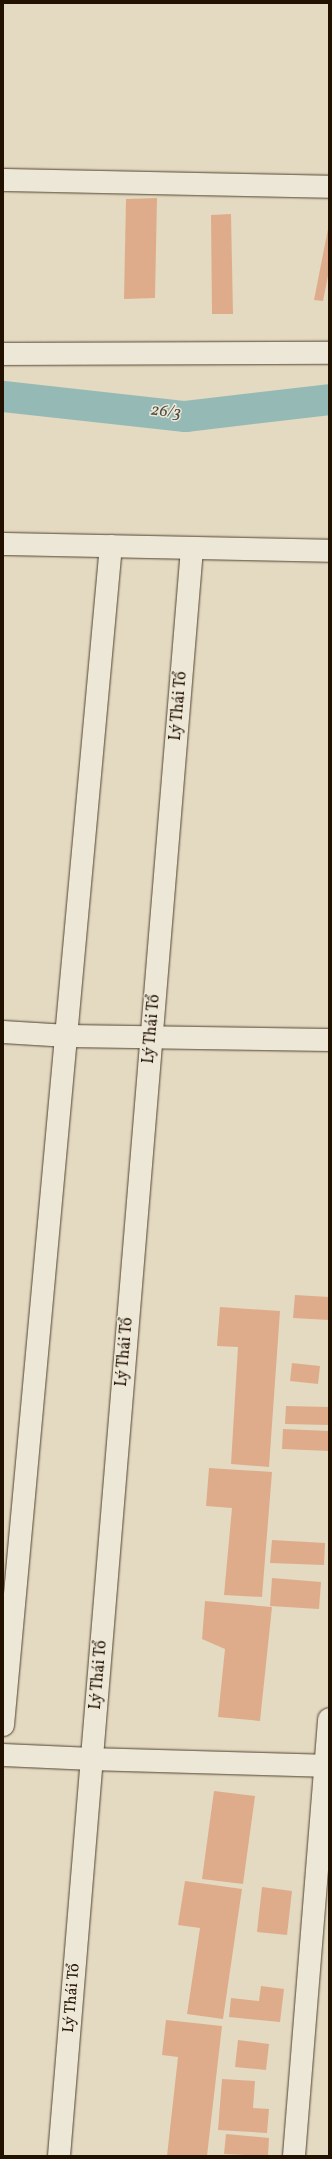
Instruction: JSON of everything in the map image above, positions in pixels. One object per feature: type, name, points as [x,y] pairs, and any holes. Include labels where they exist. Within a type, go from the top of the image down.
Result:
[{"type":"street","points":[[3,180],[329,187]]},
{"type":"street","points":[[3,354],[329,353]]},
{"type":"street","points":[[3,544],[329,551]]},
{"type":"street","points":[[3,1725],[68,1036],[110,546]]},
{"type":"street","name":"Lý Thái Tổ","points":[[59,2156],[192,548]]},
{"type":"street","points":[[3,1032],[68,1036],[152,1036],[329,1040]]},
{"type":"street","points":[[294,2156],[328,1766],[329,1719]]},
{"type":"street","points":[[3,1755],[328,1766]]},
{"type":"building","points":[[157,198],[155,298],[124,299],[126,199]]},
{"type":"building","points":[[231,214],[233,314],[212,314],[211,215]]},
{"type":"building","points":[[329,224],[329,271],[323,301],[314,300]]},
{"type":"building","points":[[295,1295],[329,1297],[329,1320],[293,1318]]},
{"type":"building","points":[[220,1307],[280,1311],[269,1467],[231,1464],[238,1347],[217,1346]]},
{"type":"building","points":[[292,1363],[320,1366],[318,1384],[290,1381]]},
{"type":"building","points":[[286,1406],[329,1407],[329,1425],[285,1424]]},
{"type":"building","points":[[283,1429],[329,1431],[329,1451],[282,1449]]},
{"type":"building","points":[[209,1468],[272,1472],[262,1597],[224,1595],[232,1508],[206,1506]]},
{"type":"building","points":[[272,1540],[325,1543],[324,1565],[270,1563]]},
{"type":"building","points":[[272,1578],[321,1582],[319,1609],[270,1606]]},
{"type":"building","points":[[205,1601],[272,1607],[260,1721],[218,1717],[225,1649],[202,1639]]},
{"type":"building","points":[[214,1791],[255,1796],[243,1884],[202,1879]]},
{"type":"building","points":[[185,1881],[242,1889],[223,2019],[187,2014],[200,1928],[178,1925]]},
{"type":"building","points":[[262,1887],[292,1891],[287,1935],[257,1932]]},
{"type":"building","points":[[261,1986],[284,1989],[280,2022],[229,2017],[231,1998],[259,2001]]},
{"type":"building","points":[[166,2020],[222,2026],[207,2156],[167,2156],[178,2057],[162,2055]]},
{"type":"building","points":[[238,2040],[269,2044],[266,2070],[235,2067]]},
{"type":"building","points":[[222,2079],[255,2081],[253,2108],[269,2109],[267,2133],[218,2130]]},
{"type":"building","points":[[226,2134],[269,2138],[268,2156],[224,2154]]},
{"type":"waterway","name":"26/3","points":[[3,396],[185,416],[329,399]]}]
